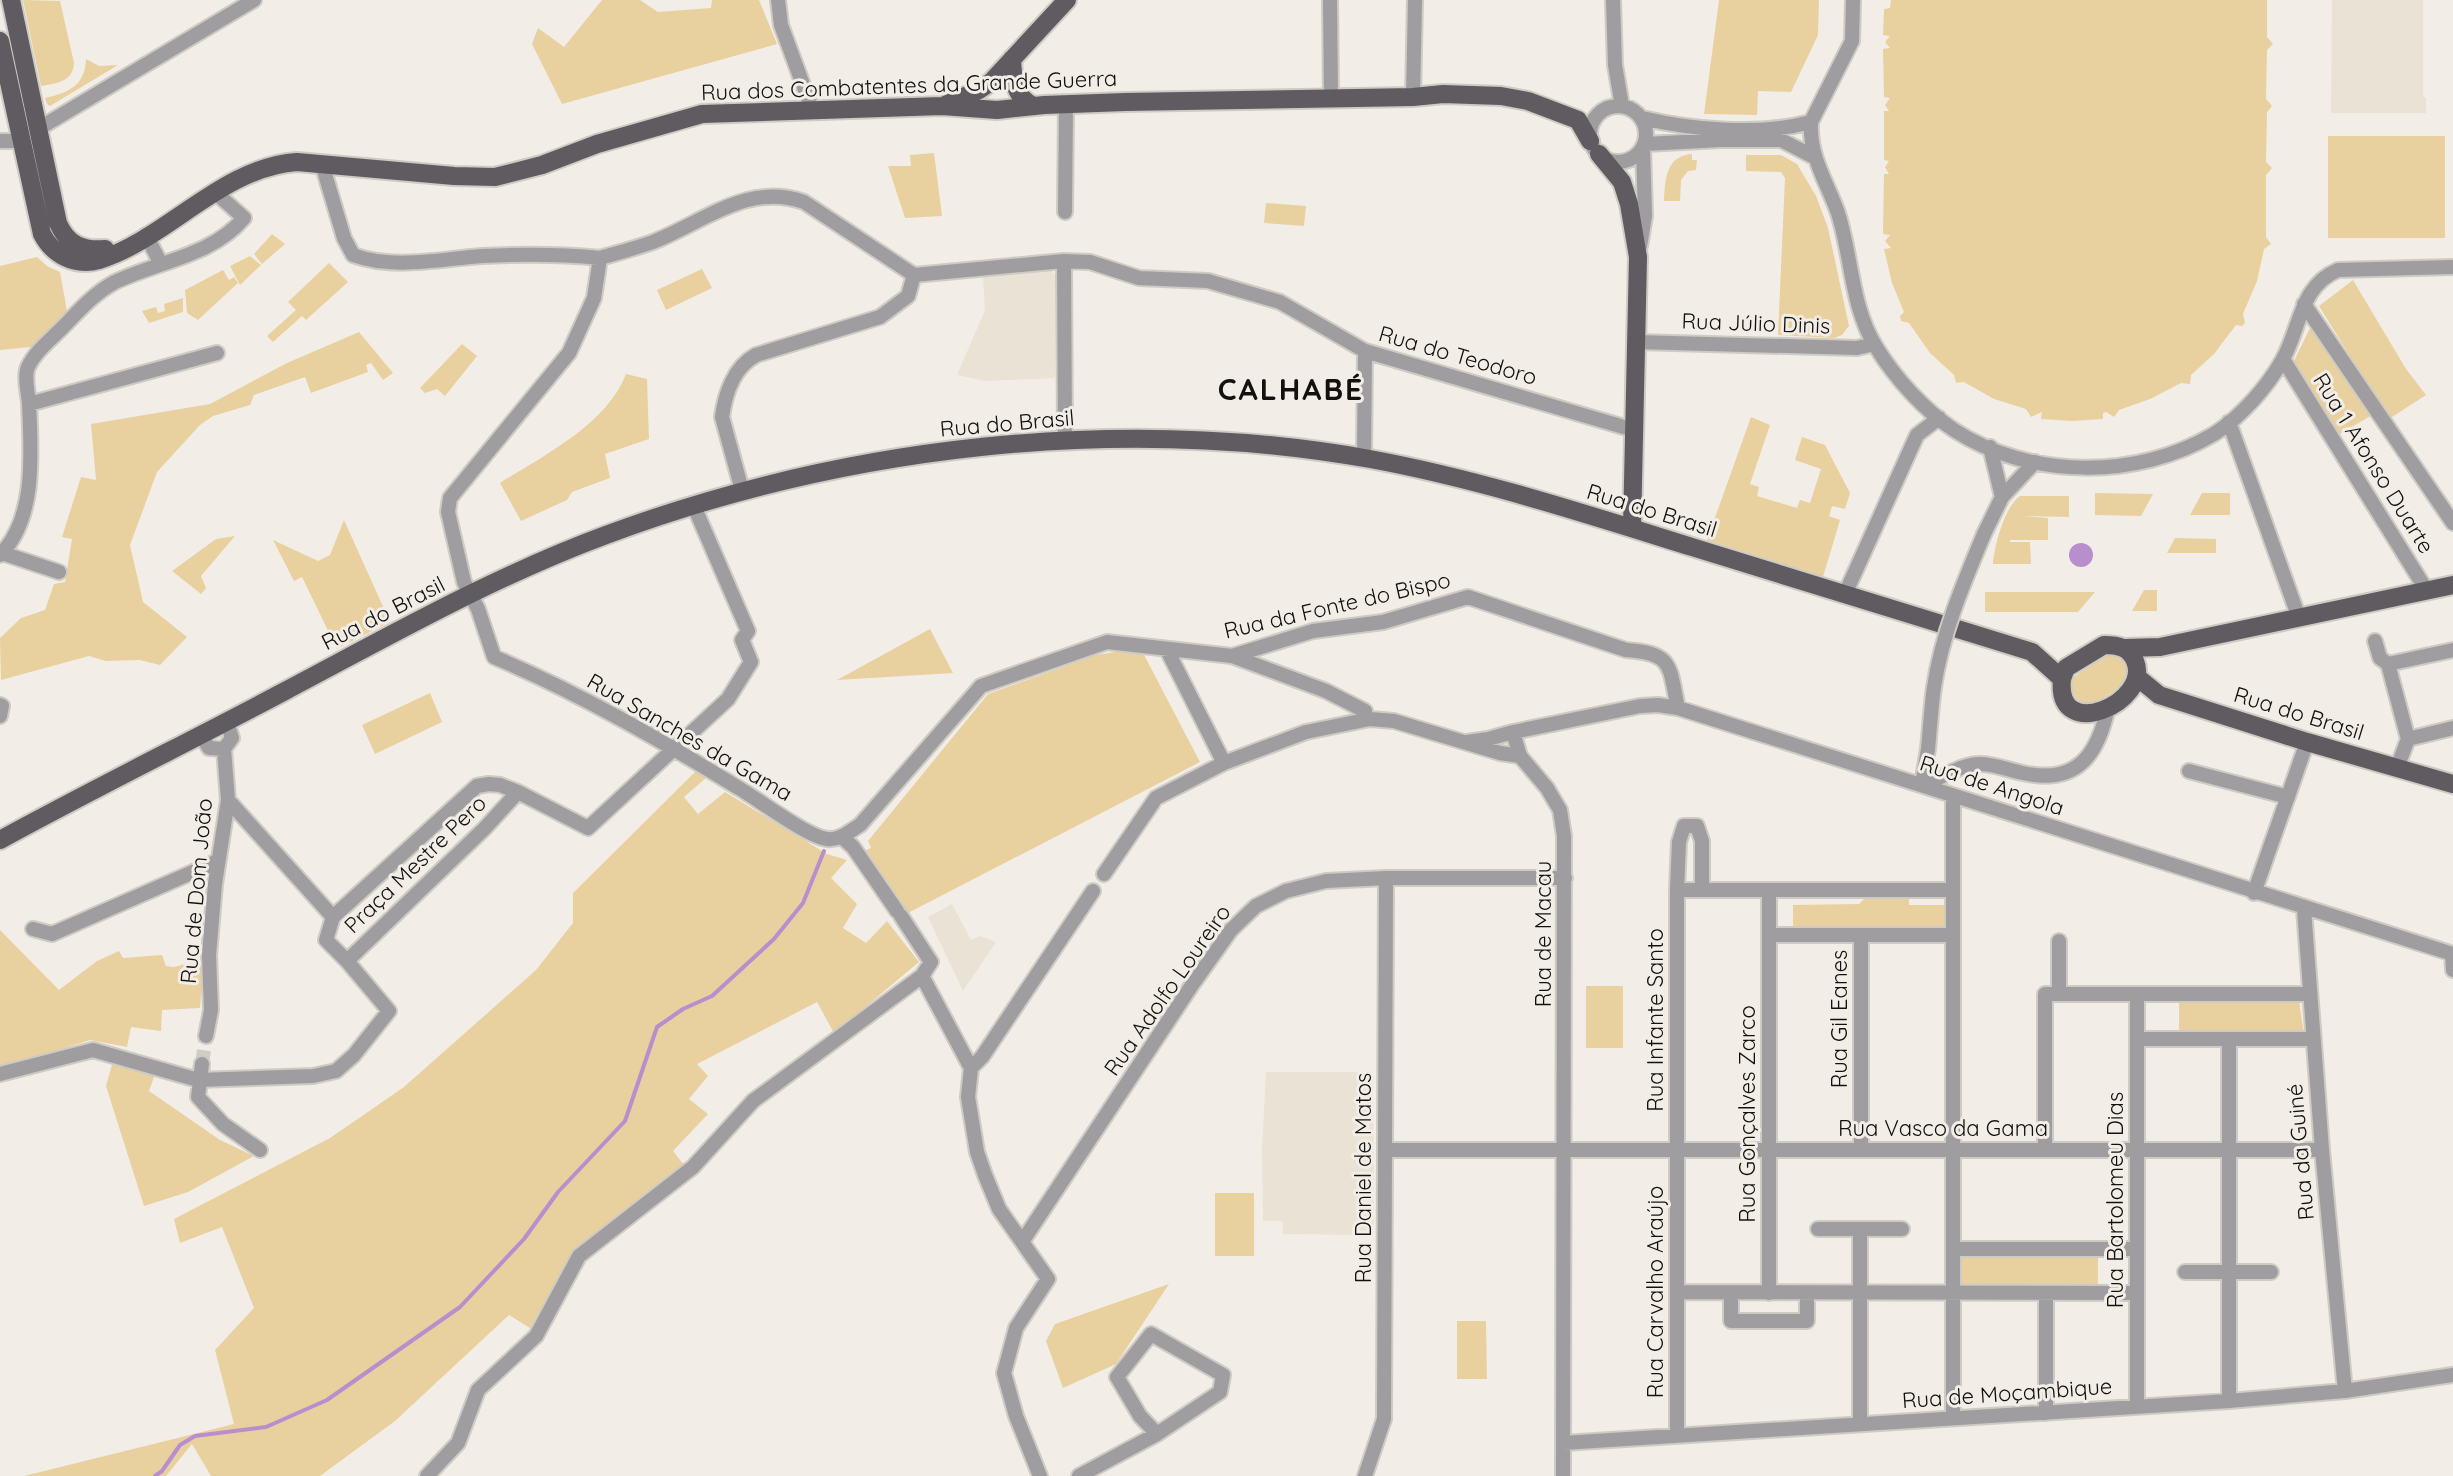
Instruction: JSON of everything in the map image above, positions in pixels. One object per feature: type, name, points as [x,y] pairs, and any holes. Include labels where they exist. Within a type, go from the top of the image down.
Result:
[{"type":"main road","points":[[11,0],[55,210],[64,235],[85,249],[127,246]]},
{"type":"main road","points":[[942,106],[985,86],[1067,0]]},
{"type":"main road","name":"Rua dos Combatentes da Grande Guerra","points":[[0,41],[42,234],[53,250],[67,258],[92,261],[127,246],[262,167],[297,162],[495,177],[702,114],[942,106],[992,110],[1033,106],[1443,94],[1487,95],[1528,101],[1578,120],[1622,182],[1629,204],[1638,257],[1632,527]]},
{"type":"main road","points":[[1012,59],[1015,88],[1033,106]]},
{"type":"main road","points":[[1002,85],[1007,93],[1006,103],[992,110],[979,102],[985,86],[1002,85]]},
{"type":"main road","points":[[21,141],[38,129]]},
{"type":"main road","name":"Rua do Brasil","points":[[0,840],[470,595],[603,536],[742,490],[929,453],[1065,441],[1195,441],[1364,458],[1441,474],[1632,527],[2032,652],[2062,679],[2064,701],[2072,709],[2086,715],[2096,714],[2108,707]]},
{"type":"main road","points":[[2062,679],[2066,668],[2104,645],[2160,647],[2453,585]]},
{"type":"main road","points":[[2108,707],[2134,685],[2138,672],[2160,647]]},
{"type":"main road","name":"Rua do Brasil","points":[[2125,648],[2133,655],[2138,672],[2159,695],[2453,784]]},
{"type":"main road","points":[[2032,652],[2082,657]]},
{"type":"street","points":[[38,129],[254,0]]},
{"type":"street","points":[[778,0],[781,25],[812,109]]},
{"type":"street","points":[[1330,0],[1331,98]]},
{"type":"street","points":[[1413,97],[1415,0]]},
{"type":"street","points":[[1613,0],[1615,65],[1622,106]]},
{"type":"street","points":[[1853,0],[1852,41],[1811,122],[1814,157],[1838,214],[1855,292],[1874,344],[1909,389],[1955,430],[1990,447],[2035,462],[2072,467],[2118,466],[2144,461],[2190,445],[2214,434],[2259,392],[2283,359],[2304,304],[2325,276],[2338,270],[2453,267]]},
{"type":"street","points":[[1065,212],[1066,105]]},
{"type":"street","points":[[1614,106],[1622,106],[1642,118],[1646,135],[1638,154],[1623,162],[1606,159],[1595,148],[1591,128],[1599,114],[1614,106]]},
{"type":"street","points":[[1642,118],[1693,128],[1780,129],[1811,122]]},
{"type":"street","points":[[1644,145],[1696,140],[1781,140],[1814,157]]},
{"type":"street","points":[[0,141],[21,141]]},
{"type":"street","name":"Rua dos Combatentes da Grande Guerra","points":[[1638,257],[1645,216],[1644,145]]},
{"type":"street","points":[[322,164],[344,238],[353,255],[369,261],[427,262],[530,254],[600,258],[653,242],[751,197],[784,195],[804,202],[914,275],[908,296],[880,317],[756,355],[741,367],[722,417],[742,490]]},
{"type":"street","points":[[59,572],[1,554],[10,544],[22,518],[29,468],[27,369],[41,348],[100,291],[115,282],[190,255],[231,234],[244,218],[216,193]]},
{"type":"street","points":[[146,235],[161,264]]},
{"type":"street","name":"Rua Sanches da Gama","points":[[600,258],[594,298],[569,353],[450,498],[448,512],[464,582],[494,657],[593,704],[809,832],[828,839],[842,837]]},
{"type":"street","points":[[1064,261],[1065,441]]},
{"type":"street","name":"Rua do Teodoro","points":[[914,275],[1064,261],[1090,262],[1139,278],[1208,281],[1280,302],[1365,351],[1634,430]]},
{"type":"street","points":[[2304,304],[2453,523]]},
{"type":"street","name":"Rua Júlio Dinis","points":[[1636,342],[1857,348],[1874,344]]},
{"type":"street","points":[[1364,458],[1365,351]]},
{"type":"street","points":[[29,404],[217,353]]},
{"type":"street","name":"Rua 1 Afonso Duarte","points":[[2283,359],[2427,591]]},
{"type":"street","points":[[1845,594],[1917,435],[1939,418]]},
{"type":"street","points":[[2229,422],[2299,618]]},
{"type":"street","points":[[1990,447],[2002,497]]},
{"type":"street","points":[[1922,785],[1934,687],[1953,613],[2002,497],[2035,462]]},
{"type":"street","points":[[518,792],[588,828],[728,699],[751,662],[742,640],[748,631],[693,504]]},
{"type":"street","name":"Rua da Fonte do Bispo","points":[[842,837],[860,825],[981,686],[1107,642],[1232,656],[1313,631],[1383,622],[1468,597],[1626,650],[1648,652],[1663,658],[1669,668],[1678,708]]},
{"type":"street","points":[[2375,641],[2380,658],[2388,664],[2408,739],[2397,768]]},
{"type":"street","points":[[1167,650],[1224,763]]},
{"type":"street","points":[[2388,664],[2453,650]]},
{"type":"street","points":[[1232,656],[1326,691],[1359,717]]},
{"type":"street","points":[[0,705],[0,716]]},
{"type":"street","name":"Rua de Angola","points":[[1467,742],[1640,706],[1678,708],[2452,954]]},
{"type":"street","points":[[1922,785],[1976,763],[2036,775],[2062,773],[2091,755],[2101,735],[2108,707]]},
{"type":"street","points":[[1104,874],[1156,798],[1224,763],[1306,732],[1359,717],[1394,721],[1500,753],[1520,756]]},
{"type":"street","name":"Rua de Dom João","points":[[206,1036],[211,1010],[209,955],[218,861],[228,800],[224,749],[232,738],[227,722]]},
{"type":"street","points":[[2408,739],[2453,728]]},
{"type":"street","name":"Rua de Macau","points":[[1513,732],[1520,756],[1547,788],[1560,810],[1564,836],[1563,1476]]},
{"type":"street","points":[[201,735],[209,748],[224,749]]},
{"type":"street","points":[[2254,893],[2307,742]]},
{"type":"street","points":[[2189,771],[2288,797]]},
{"type":"street","name":"Praça Mestre Pero","points":[[500,785],[518,792],[485,828],[347,961],[326,940],[333,917],[477,786],[500,785]]},
{"type":"street","points":[[1953,796],[1953,1418]]},
{"type":"street","points":[[228,800],[333,917]]},
{"type":"street","name":"Rua Infante Santo","points":[[1677,1150],[1677,890],[1679,842],[1684,826],[1697,826],[1702,841],[1702,890]]},
{"type":"street","points":[[427,1476],[458,1443],[478,1390],[536,1336],[579,1256],[693,1167],[753,1101],[922,976],[931,962],[853,847],[842,837]]},
{"type":"street","points":[[33,929],[52,934],[218,861]]},
{"type":"street","name":"Rua Daniel de Matos","points":[[1365,1476],[1384,1419],[1386,878]]},
{"type":"street","name":"Rua Adolfo Loureiro","points":[[1022,1242],[1231,930],[1256,906],[1286,891],[1326,881],[1565,878]]},
{"type":"street","points":[[1677,890],[1953,890]]},
{"type":"street","name":"Rua Gonçalves Zarco","points":[[1769,890],[1769,1293]]},
{"type":"street","points":[[971,1068],[982,1057],[1093,891]]},
{"type":"street","name":"Rua da Guiné","points":[[2304,909],[2322,1150],[2345,1391]]},
{"type":"street","points":[[1769,935],[1953,935]]},
{"type":"street","name":"Rua Gil Eanes","points":[[1861,935],[1861,1150]]},
{"type":"street","points":[[2045,1150],[2052,994],[2059,941]]},
{"type":"street","points":[[2452,954],[2453,970]]},
{"type":"street","points":[[0,1074],[93,1050],[198,1080],[313,1076],[336,1071],[354,1055],[389,1011],[347,961]]},
{"type":"street","points":[[922,976],[971,1068],[968,1097],[977,1152],[999,1209],[1048,1279],[1016,1328],[1004,1373],[1016,1416],[1040,1476]]},
{"type":"street","points":[[2052,994],[2309,994]]},
{"type":"street","name":"Rua Bartolomeu Dias","points":[[2137,994],[2137,1406]]},
{"type":"street","points":[[2137,1039],[2313,1039]]},
{"type":"street","points":[[2229,1039],[2229,1401]]},
{"type":"street","points":[[202,1064],[198,1097],[211,1113],[260,1150]]},
{"type":"street","name":"Rua Vasco da Gama","points":[[1386,1150],[2322,1150]]},
{"type":"street","name":"Rua Carvalho Araújo","points":[[1677,1150],[1677,1434]]},
{"type":"street","points":[[1818,1229],[1902,1229]]},
{"type":"street","points":[[1860,1229],[1860,1424]]},
{"type":"street","points":[[1953,1249],[2137,1249]]},
{"type":"street","points":[[2185,1272],[2271,1272]]},
{"type":"street","points":[[1677,1292],[2137,1293]]},
{"type":"street","points":[[1731,1293],[1731,1321],[1807,1321],[1807,1293]]},
{"type":"street","points":[[2046,1293],[2046,1413]]},
{"type":"street","points":[[1079,1476],[1157,1434],[1220,1392],[1223,1375],[1151,1334],[1117,1377],[1140,1416],[1157,1434]]},
{"type":"street","name":"Rua de Moçambique","points":[[1563,1443],[2229,1401],[2345,1391],[2453,1375]]},
{"type":"shaded area","points":[[23,0],[60,1],[74,63],[67,78],[41,86]]},
{"type":"shaded area","points":[[602,0],[640,0],[658,12],[711,8],[712,0],[759,0],[777,44],[562,104],[532,44],[538,28],[564,47]]},
{"type":"shaded area","points":[[1719,0],[1819,0],[1818,35],[1791,92],[1758,91],[1757,115],[1704,114]]},
{"type":"shaded area","points":[[1891,0],[2267,0],[2267,37],[2273,44],[2267,50],[2266,99],[2272,106],[2267,112],[2266,162],[2272,168],[2266,175],[2266,237],[2271,244],[2264,249],[2257,281],[2243,314],[2245,323],[2236,325],[2214,354],[2191,375],[2190,384],[2181,383],[2119,410],[2114,417],[2106,412],[2103,419],[2041,419],[2042,412],[2031,417],[2026,409],[1994,399],[1964,382],[1956,383],[1954,375],[1930,353],[1909,323],[1901,321],[1900,316],[1904,312],[1892,283],[1884,249],[1891,248],[1885,241],[1890,235],[1883,234],[1884,174],[1889,174],[1885,167],[1889,161],[1884,160],[1884,111],[1889,111],[1885,105],[1890,98],[1884,97],[1883,49],[1890,48],[1885,42],[1890,36],[1883,35],[1884,9],[1890,8]]},
{"type":"shaded area","points":[[2332,0],[2423,0],[2423,97],[2426,97],[2426,113],[2331,113]]},
{"type":"shaded area","points":[[86,59],[99,66],[118,65],[50,106],[47,104],[45,98],[68,91],[79,82]]},
{"type":"shaded area","points":[[2328,136],[2445,136],[2445,238],[2328,238]]},
{"type":"shaded area","points":[[934,153],[942,216],[905,218],[888,166],[911,166],[910,155]]},
{"type":"shaded area","points":[[1692,154],[1692,160],[1697,160],[1696,170],[1688,171],[1681,180],[1680,201],[1664,201],[1666,177],[1672,164]]},
{"type":"shaded area","points":[[1746,155],[1781,155],[1797,164],[1816,196],[1828,228],[1849,326],[1842,335],[1834,338],[1778,335],[1785,178],[1781,172],[1746,171]]},
{"type":"shaded area","points":[[1266,203],[1306,206],[1304,226],[1264,223]]},
{"type":"shaded area","points":[[272,234],[285,244],[262,264],[254,254]]},
{"type":"shaded area","points":[[250,256],[261,265],[240,285],[230,266]]},
{"type":"shaded area","points":[[37,257],[60,272],[67,311],[31,347],[0,350],[0,266]]},
{"type":"shaded area","points":[[329,263],[348,282],[306,320],[302,316],[273,342],[267,336],[296,310],[288,302]]},
{"type":"shaded area","points":[[702,269],[712,288],[666,310],[657,290]]},
{"type":"shaded area","points":[[1050,269],[1056,276],[1055,378],[985,381],[957,375],[985,310],[983,276]]},
{"type":"shaded area","points":[[223,270],[229,280],[234,277],[238,283],[198,320],[187,313],[185,290]]},
{"type":"shaded area","points":[[2353,280],[2406,369],[2426,395],[2389,419],[2319,306]]},
{"type":"shaded area","points":[[183,298],[183,312],[149,323],[142,311],[156,307],[158,313],[165,311],[164,304]]},
{"type":"shaded area","points":[[2312,324],[2374,414],[2338,435],[2292,365]]},
{"type":"shaded area","points":[[359,332],[393,373],[383,380],[371,363],[366,365],[368,372],[311,393],[305,377],[254,395],[250,405],[213,416],[200,425],[157,472],[130,545],[143,602],[187,637],[160,665],[140,660],[106,661],[89,656],[1,680],[0,638],[21,618],[45,610],[54,584],[65,582],[72,539],[62,537],[81,477],[96,480],[91,424],[210,404],[287,363]]},
{"type":"shaded area","points":[[462,344],[477,356],[445,396],[437,389],[425,393],[420,388]]},
{"type":"shaded area","points":[[626,374],[647,379],[649,439],[605,454],[610,478],[572,492],[567,500],[521,521],[500,483],[554,450],[589,423],[617,392]]},
{"type":"shaded area","points":[[1751,417],[1770,425],[1750,484],[1759,487],[1757,496],[1797,508],[1800,500],[1810,503],[1821,469],[1795,460],[1802,437],[1825,445],[1850,493],[1845,509],[1832,506],[1829,516],[1840,520],[1823,577],[1707,540]]},
{"type":"shaded area","points":[[2095,493],[2153,494],[2141,516],[2095,515]]},
{"type":"shaded area","points":[[2202,493],[2230,493],[2230,515],[2190,515]]},
{"type":"shaded area","points":[[2020,496],[2069,496],[2069,517],[2021,516],[2048,518],[2048,540],[2010,540],[2030,542],[2031,564],[1993,564],[2005,517]]},
{"type":"shaded area","points":[[344,520],[390,622],[337,649],[302,577],[294,581],[273,540],[318,561],[330,555]]},
{"type":"shaded area","points":[[235,536],[201,576],[206,588],[201,594],[172,571],[216,539]]},
{"type":"shaded area","points":[[2175,538],[2216,539],[2216,553],[2167,553]]},
{"type":"shaded area","points":[[2081,543],[2089,547],[2093,555],[2089,563],[2081,567],[2073,563],[2069,555],[2073,547]]},
{"type":"shaded area","points":[[2144,590],[2157,590],[2157,611],[2132,611]]},
{"type":"shaded area","points":[[1985,592],[2095,592],[2078,612],[1985,612]]},
{"type":"shaded area","points":[[930,629],[953,673],[837,680]]},
{"type":"shaded area","points":[[1142,651],[1200,762],[906,914],[866,850],[871,848],[868,841],[988,694],[1096,655]]},
{"type":"shaded area","points":[[2106,655],[2122,660],[2127,669],[2124,682],[2093,704],[2078,700],[2072,688],[2074,677]]},
{"type":"shaded area","points":[[430,693],[442,722],[375,754],[362,725]]},
{"type":"shaded area","points":[[695,772],[707,777],[684,797],[698,814],[725,792],[827,854],[847,860],[831,878],[857,904],[843,928],[866,943],[887,921],[919,962],[834,1033],[817,1002],[697,1064],[708,1076],[689,1099],[708,1114],[673,1151],[684,1165],[574,1251],[530,1328],[509,1315],[395,1421],[320,1476],[211,1476],[192,1444],[166,1476],[24,1476],[234,1424],[215,1350],[254,1308],[222,1227],[180,1243],[174,1219],[330,1138],[404,1087],[536,970],[573,923],[573,893]]},
{"type":"shaded area","points":[[1909,896],[1909,905],[1946,905],[1947,927],[1793,928],[1793,905],[1859,904],[1866,897]]},
{"type":"shaded area","points":[[952,904],[971,940],[980,936],[996,942],[963,991],[928,917]]},
{"type":"shaded area","points":[[0,930],[59,990],[97,961],[119,951],[123,958],[162,955],[166,966],[174,967],[204,959],[200,1008],[162,1010],[161,1031],[131,1027],[127,1047],[90,1040],[0,1067]]},
{"type":"shaded area","points":[[1586,986],[1623,986],[1623,1048],[1586,1048]]},
{"type":"shaded area","points":[[2179,1000],[2299,1001],[2304,1034],[2179,1033]]},
{"type":"shaded area","points":[[113,1061],[155,1074],[149,1091],[220,1140],[254,1156],[188,1192],[144,1206],[106,1086]]},
{"type":"shaded area","points":[[1266,1072],[1373,1072],[1374,1235],[1283,1234],[1282,1221],[1263,1221],[1262,1149]]},
{"type":"shaded area","points":[[1215,1193],[1254,1193],[1254,1256],[1215,1256]]},
{"type":"shaded area","points":[[1959,1252],[2098,1253],[2098,1287],[1959,1286]]},
{"type":"shaded area","points":[[1169,1284],[1116,1364],[1063,1388],[1046,1341],[1055,1324]]},
{"type":"shaded area","points":[[1457,1321],[1486,1321],[1487,1379],[1457,1379]]},
{"type":"waterway","points":[[155,1476],[180,1445],[195,1436],[266,1427],[327,1400],[460,1307],[524,1239],[558,1192],[625,1121],[657,1027],[683,1009],[712,996],[774,939],[803,903],[824,851]]},
{"type":"tunnel","points":[[202,1064],[206,1036]]},
{"type":"district","name":"CALHABÉ","points":[[1291,389]]}]
